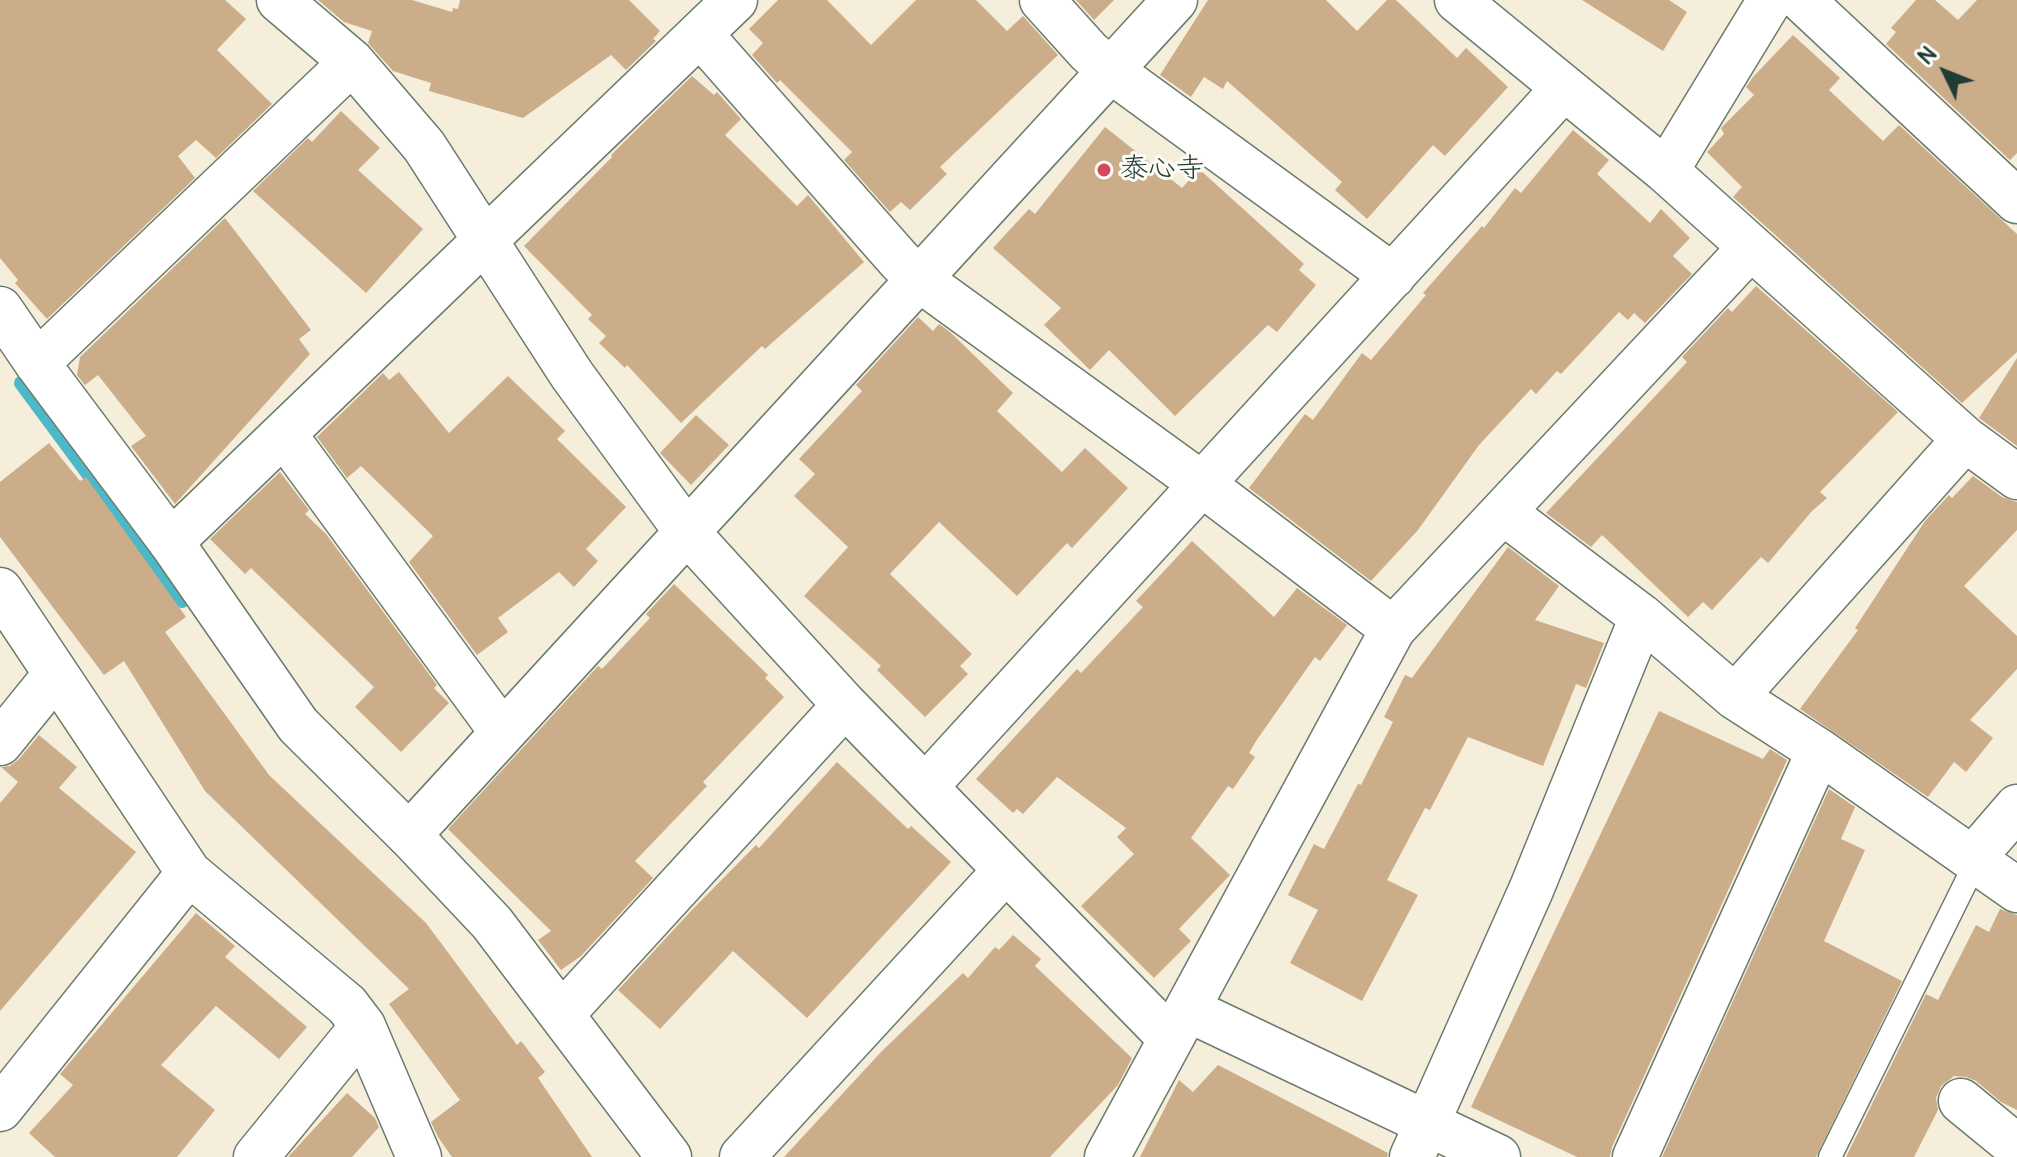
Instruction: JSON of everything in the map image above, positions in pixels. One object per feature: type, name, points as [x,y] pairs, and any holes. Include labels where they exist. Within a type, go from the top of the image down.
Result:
[{"type":"street","points":[[279,0],[352,62],[424,146],[572,375],[686,531],[845,705],[1006,870],[1179,1024],[1420,1140],[1498,1157]]},
{"type":"street","points":[[171,542],[735,0]]},
{"type":"street","points":[[1042,0],[1089,52],[1110,70],[1393,276]]},
{"type":"street","points":[[409,835],[1175,0]]},
{"type":"street","points":[[1457,0],[1666,171],[1965,439],[2017,477]]},
{"type":"street","points":[[1666,171],[1770,0]]},
{"type":"street","points":[[1802,0],[2017,201]]},
{"type":"street","points":[[700,34],[919,279],[1202,484],[1393,629]]},
{"type":"street","points":[[352,62],[15,347],[171,542],[298,725],[492,923],[669,1157]]},
{"type":"street","points":[[926,786],[1563,89]]},
{"type":"street","points":[[1107,1157],[1393,629],[1751,247]]},
{"type":"street","points":[[284,434],[502,732]]},
{"type":"street","points":[[1735,697],[1965,439]]},
{"type":"street","points":[[1503,512],[1642,617],[1735,697],[1819,751],[2017,890]]},
{"type":"street","points":[[0,590],[189,873],[347,1005],[363,1026],[419,1157]]},
{"type":"street","points":[[1420,1140],[1531,890],[1642,617]]},
{"type":"street","points":[[0,743],[55,675]]},
{"type":"street","points":[[562,1014],[845,705]]},
{"type":"street","points":[[1635,1157],[1819,751]]},
{"type":"street","points":[[1973,858],[2017,807]]},
{"type":"street","points":[[742,1157],[1006,870]]},
{"type":"street","points":[[0,1109],[189,873]]},
{"type":"street","points":[[256,1157],[363,1026]]},
{"type":"street","points":[[1961,1101],[2017,1147]]},
{"type":"lane","points":[[1830,1157],[1967,880],[1973,858]]},
{"type":"building","points":[[0,0],[225,0],[246,19],[217,50],[272,104],[216,158],[196,140],[178,156],[195,178],[47,319],[15,283],[18,280],[0,258]]},
{"type":"building","points":[[318,0],[412,0],[452,12],[453,8],[458,9],[460,0],[629,0],[660,31],[653,39],[656,41],[626,70],[611,55],[523,118],[429,91],[431,83],[393,71],[368,43],[372,31],[344,22]]},
{"type":"building","points":[[778,0],[827,0],[871,45],[916,0],[976,0],[1007,31],[1023,16],[1058,55],[940,167],[947,174],[910,210],[901,202],[890,212],[844,160],[852,152],[780,80],[777,83],[752,55],[763,43],[749,29]]},
{"type":"building","points":[[1076,0],[1114,0],[1094,20]]},
{"type":"building","points":[[1208,0],[1326,0],[1357,31],[1387,0],[1396,0],[1457,58],[1466,48],[1508,87],[1445,156],[1433,145],[1367,219],[1335,190],[1342,182],[1227,81],[1223,89],[1204,77],[1191,97],[1160,75]]},
{"type":"building","points":[[1582,0],[1669,0],[1687,12],[1663,51]]},
{"type":"building","points":[[1916,0],[1935,0],[1958,20],[1977,0],[2017,0],[2017,153],[2010,160],[1886,44],[1896,32],[1891,28]]},
{"type":"building","points":[[1793,35],[1840,78],[1829,90],[1883,141],[1899,125],[2017,234],[2017,352],[1962,403],[1733,197],[1742,187],[1707,152],[1724,134],[1721,128],[1754,95],[1746,87],[1753,77]]},
{"type":"building","points":[[692,76],[714,95],[717,92],[741,119],[725,135],[797,206],[808,195],[864,262],[765,349],[762,346],[681,423],[627,365],[625,368],[599,343],[606,336],[588,319],[592,315],[524,246]]},
{"type":"building","points":[[341,111],[380,148],[358,170],[423,229],[366,293],[253,191],[308,138],[312,142]]},
{"type":"building","points":[[1105,127],[1182,188],[1199,169],[1304,264],[1299,270],[1316,285],[1277,332],[1268,325],[1175,416],[1109,350],[1090,370],[1044,325],[1061,308],[993,248],[1029,209],[1035,214]]},
{"type":"building","points":[[1573,130],[1609,160],[1597,174],[1650,223],[1661,209],[1690,238],[1673,256],[1692,274],[1645,323],[1634,313],[1628,320],[1619,312],[1561,374],[1557,371],[1536,394],[1531,389],[1479,445],[1418,530],[1371,581],[1249,488],[1305,414],[1313,420],[1362,353],[1371,360],[1426,295],[1423,293],[1482,226],[1484,228],[1515,188],[1521,193]]},
{"type":"building","points":[[225,218],[311,330],[299,339],[310,354],[175,504],[131,446],[146,436],[98,375],[85,385],[77,375],[80,357]]},
{"type":"building","points":[[1756,286],[1898,412],[1820,492],[1827,498],[1768,563],[1761,557],[1712,610],[1703,602],[1688,617],[1602,535],[1591,547],[1546,513],[1687,362],[1682,357],[1728,308],[1732,312]]},
{"type":"building","points":[[918,317],[933,331],[939,324],[950,332],[1013,393],[997,411],[1062,472],[1085,448],[1128,488],[1072,548],[1067,543],[1017,596],[939,522],[890,574],[972,654],[960,666],[968,674],[925,717],[877,670],[881,666],[804,596],[848,547],[794,496],[815,474],[799,459],[862,391],[856,385]]},
{"type":"building","points":[[2017,358],[2017,446],[1979,418]]},
{"type":"building","points":[[399,372],[449,433],[508,376],[565,431],[557,439],[626,507],[586,549],[598,561],[574,587],[559,572],[498,618],[508,632],[477,655],[409,562],[433,536],[361,466],[347,478],[317,437],[383,373],[389,380]]},
{"type":"building","points":[[696,415],[729,445],[691,485],[660,453]]},
{"type":"building","points":[[49,443],[80,481],[86,477],[186,617],[165,632],[269,775],[426,923],[517,1045],[521,1041],[545,1072],[538,1078],[592,1157],[452,1157],[431,1122],[460,1100],[389,1004],[409,989],[205,791],[124,661],[104,675],[0,537],[0,482]]},
{"type":"building","points":[[280,472],[309,510],[305,514],[326,534],[437,685],[434,688],[449,703],[401,752],[355,707],[374,687],[251,568],[245,574],[210,539]]},
{"type":"building","points":[[1973,476],[2002,497],[2017,502],[2017,530],[1964,586],[2017,636],[2017,669],[1970,720],[1993,738],[1966,772],[1954,762],[1928,797],[1800,709],[1858,630],[1855,628],[1925,521],[1949,495],[1952,498]]},
{"type":"building","points":[[1192,541],[1274,617],[1297,588],[1347,625],[1320,661],[1315,657],[1256,741],[1249,753],[1255,757],[1233,789],[1228,786],[1191,838],[1230,875],[1179,929],[1191,941],[1154,978],[1081,906],[1134,854],[1117,837],[1126,828],[1057,777],[1023,814],[1017,809],[1013,813],[976,779],[1077,669],[1081,673],[1143,607],[1136,601]]},
{"type":"building","points":[[1508,547],[1559,586],[1535,620],[1604,643],[1586,688],[1576,684],[1543,766],[1468,737],[1430,810],[1425,808],[1387,880],[1418,895],[1362,1001],[1290,963],[1318,910],[1288,895],[1314,844],[1324,849],[1358,784],[1361,785],[1393,722],[1384,717],[1405,675],[1412,678]]},
{"type":"building","points":[[674,584],[768,675],[765,678],[784,697],[703,782],[707,786],[635,861],[653,878],[581,956],[561,970],[538,940],[551,931],[448,829],[598,666],[602,669],[650,618],[646,614]]},
{"type":"building","points":[[1659,711],[1763,759],[1770,749],[1787,760],[1610,1157],[1577,1157],[1471,1107]]},
{"type":"building","points":[[39,735],[77,767],[59,788],[136,852],[0,1011],[0,803],[18,782],[1,767],[10,766],[19,759]]},
{"type":"building","points":[[837,762],[908,829],[911,826],[951,862],[807,1018],[733,951],[660,1029],[618,990],[756,845],[759,848]]},
{"type":"building","points":[[1829,789],[1855,807],[1841,839],[1865,850],[1824,941],[1902,981],[1816,1157],[1662,1157]]},
{"type":"building","points":[[2000,909],[2017,915],[2017,1110],[2001,1102],[1976,1081],[1954,1076],[1941,1086],[1936,1098],[1938,1110],[1914,1157],[1846,1157],[1926,994],[1938,1000],[1976,925],[1989,932]]},
{"type":"building","points":[[196,913],[235,946],[225,957],[307,1027],[279,1059],[216,1006],[161,1065],[215,1110],[177,1157],[55,1157],[29,1133],[73,1085],[60,1074]]},
{"type":"building","points":[[1013,935],[1041,959],[1035,966],[1132,1058],[1118,1085],[1050,1157],[784,1157],[881,1052],[963,973],[968,978],[995,947],[999,950]]},
{"type":"building","points":[[1218,1065],[1388,1153],[1387,1157],[1140,1157],[1179,1080],[1193,1092]]},
{"type":"building","points":[[347,1093],[375,1118],[379,1127],[352,1157],[288,1157]]},
{"type":"waterway","points":[[21,383],[182,601]]},
{"type":"place","name":"泰心寺","points":[[1104,170]]}]
